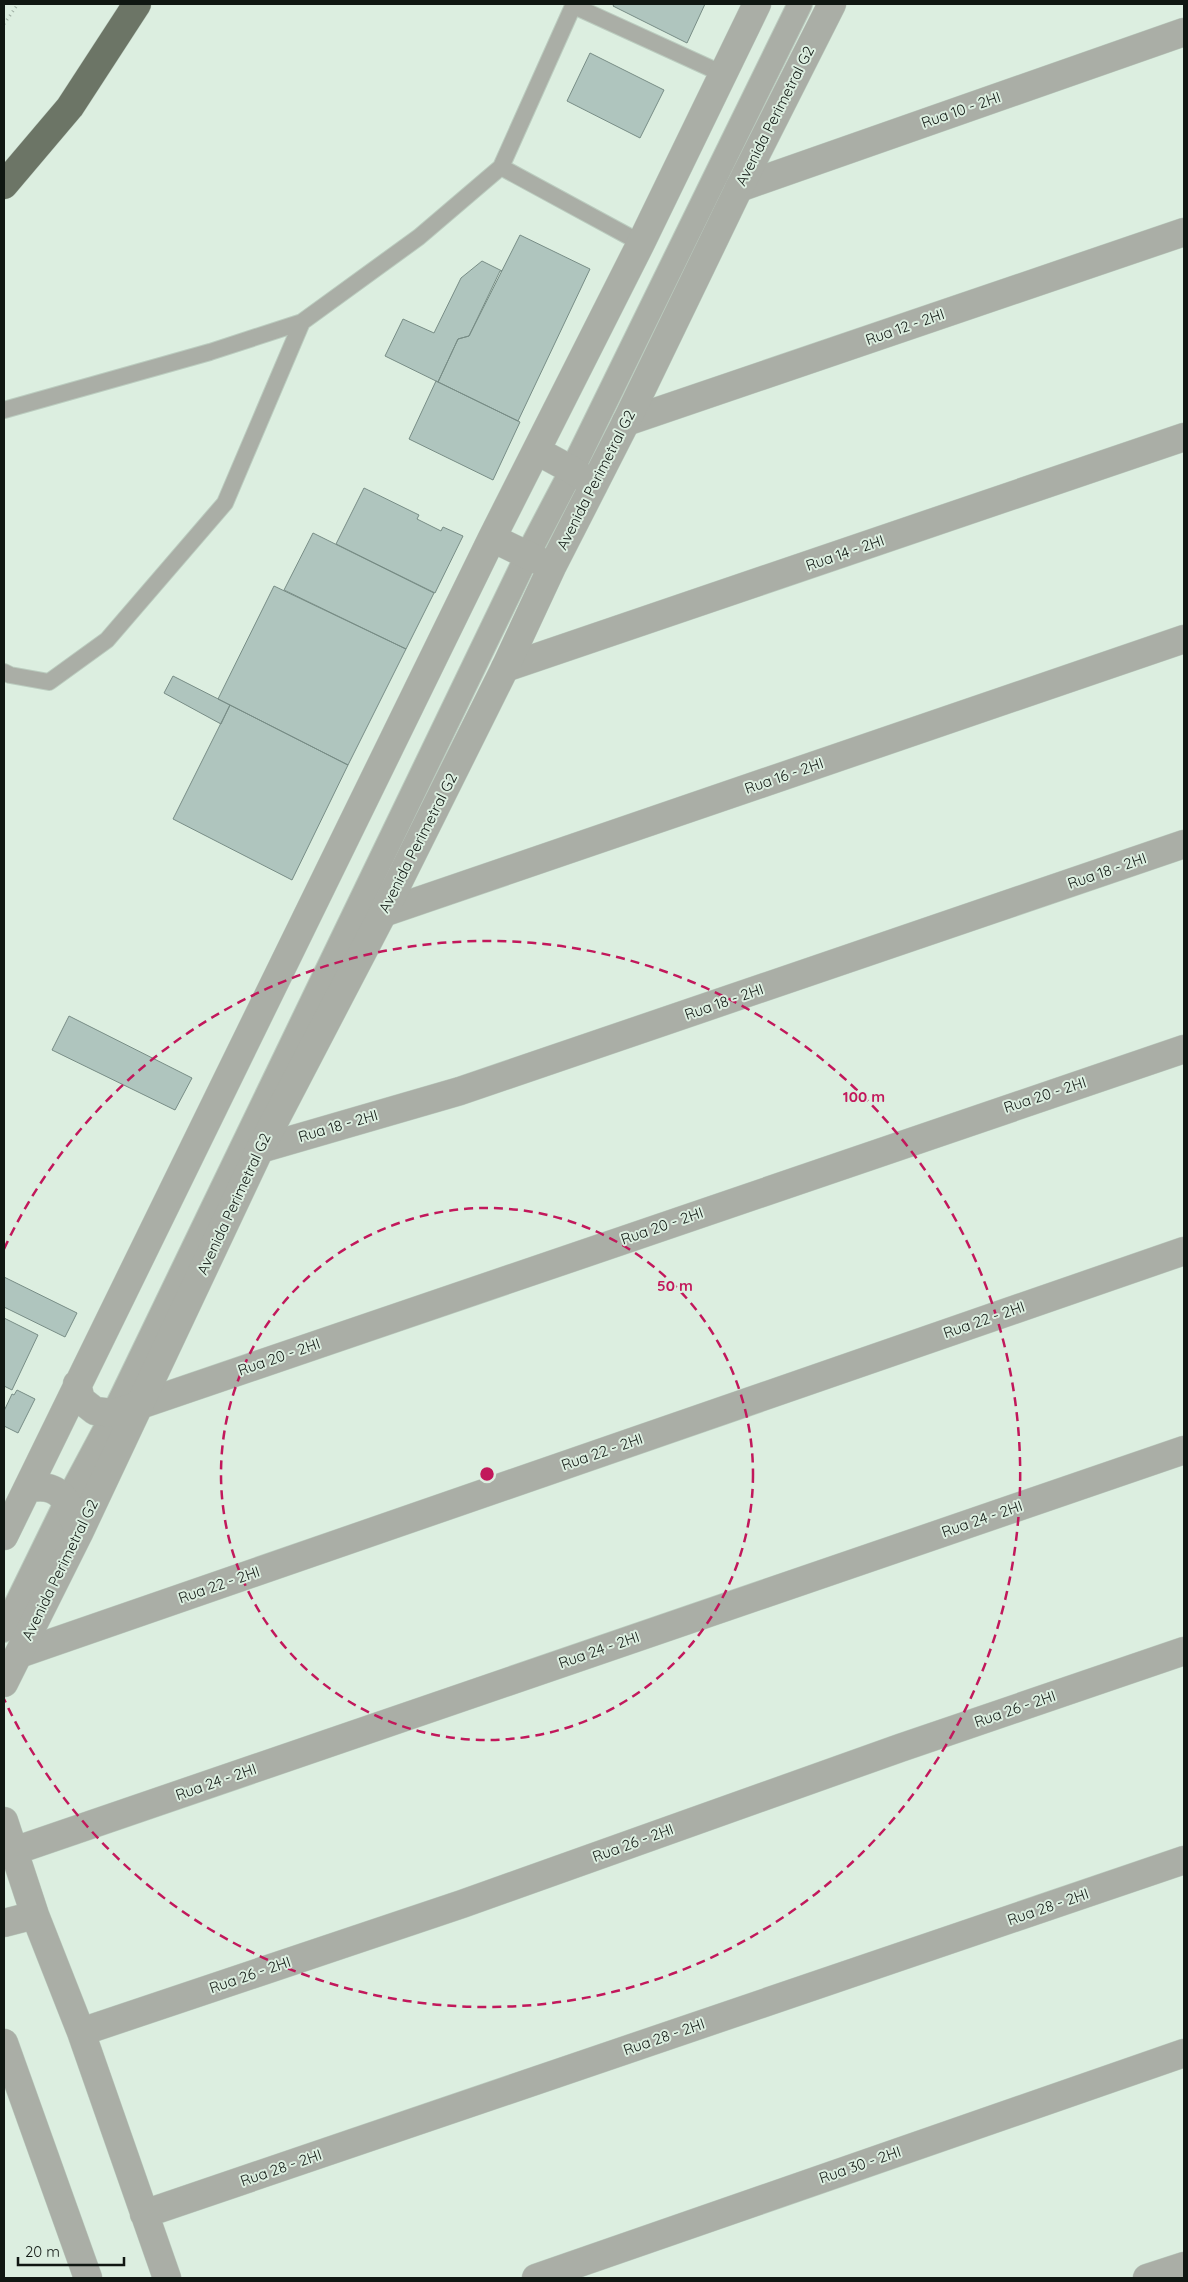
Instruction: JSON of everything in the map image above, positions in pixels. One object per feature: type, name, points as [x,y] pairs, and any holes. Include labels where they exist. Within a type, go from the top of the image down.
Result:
[{"type":"highway","points":[[4,185],[70,107],[137,4]]},
{"type":"street","points":[[4,1536],[492,538],[642,243],[757,4]]},
{"type":"street","points":[[4,1630],[67,1501],[114,1413],[528,554],[572,470],[800,4]]},
{"type":"street","name":"Avenida Perimetral G2","points":[[4,1683],[140,1405],[260,1149],[383,913],[505,668],[552,567],[626,422],[739,188],[832,4]]},
{"type":"street","name":"Rua 10 - 2HI","points":[[739,188],[1184,32]]},
{"type":"street","name":"Rua 12 - 2HI","points":[[626,422],[1184,232]]},
{"type":"street","name":"Rua 14 - 2HI","points":[[505,668],[1184,438]]},
{"type":"street","points":[[537,451],[594,484]]},
{"type":"street","points":[[492,538],[552,567]]},
{"type":"street","name":"Rua 16 - 2HI","points":[[383,913],[1184,639]]},
{"type":"street","name":"Rua 18 - 2HI","points":[[260,1149],[460,1091],[1184,844]]},
{"type":"street","name":"Rua 20 - 2HI","points":[[114,1413],[1184,1049]]},
{"type":"street","name":"Rua 22 - 2HI","points":[[19,1654],[1184,1251]]},
{"type":"street","points":[[77,1384],[81,1400],[95,1411],[114,1413]]},
{"type":"street","name":"Rua 24 - 2HI","points":[[14,1851],[1184,1450]]},
{"type":"street","points":[[27,1489],[36,1487],[54,1488],[67,1501],[78,1533]]},
{"type":"street","name":"Rua 26 - 2HI","points":[[80,2032],[462,1904],[891,1752],[1184,1651]]},
{"type":"street","points":[[4,1820],[35,1915],[80,2032],[166,2278]]},
{"type":"street","name":"Rua 28 - 2HI","points":[[144,2214],[1184,1860]]},
{"type":"street","points":[[4,1923],[35,1915]]},
{"type":"street","points":[[4,2043],[88,2278]]},
{"type":"street","name":"Rua 30 - 2HI","points":[[536,2278],[1184,2053]]},
{"type":"street","points":[[1147,2278],[1184,2266]]},
{"type":"lane","points":[[4,410],[210,352],[302,322],[419,237],[501,167],[574,5],[723,74]]},
{"type":"lane","points":[[501,167],[642,243]]},
{"type":"lane","points":[[4,672],[10,675],[49,682],[107,640],[225,503],[302,322]]},
{"type":"path","points":[[4,24],[18,4]]},
{"type":"building","points":[[614,4],[705,4],[687,43],[613,6]]},
{"type":"building","points":[[590,53],[664,90],[640,138],[567,101]]},
{"type":"building","points":[[520,235],[590,269],[518,421],[438,382],[458,339],[469,336]]},
{"type":"building","points":[[482,261],[502,271],[500,271],[469,336],[458,339],[438,382],[385,356],[403,319],[434,333],[461,278]]},
{"type":"building","points":[[436,381],[520,422],[493,480],[409,439]]},
{"type":"building","points":[[364,488],[419,515],[417,519],[441,531],[443,527],[463,536],[435,593],[336,544]]},
{"type":"building","points":[[313,533],[434,593],[406,649],[284,590]]},
{"type":"building","points":[[274,586],[406,649],[348,765],[218,699]]},
{"type":"building","points":[[173,676],[230,705],[221,724],[164,693]]},
{"type":"building","points":[[230,705],[348,765],[292,880],[173,819]]},
{"type":"building","points":[[69,1016],[192,1078],[175,1110],[52,1050]]},
{"type":"building","points":[[4,1277],[77,1313],[65,1337],[4,1307]]},
{"type":"building","points":[[4,1318],[38,1335],[12,1390],[4,1386]]},
{"type":"building","points":[[17,1390],[35,1399],[18,1433],[4,1426],[4,1411],[12,1394],[14,1395]]}]
